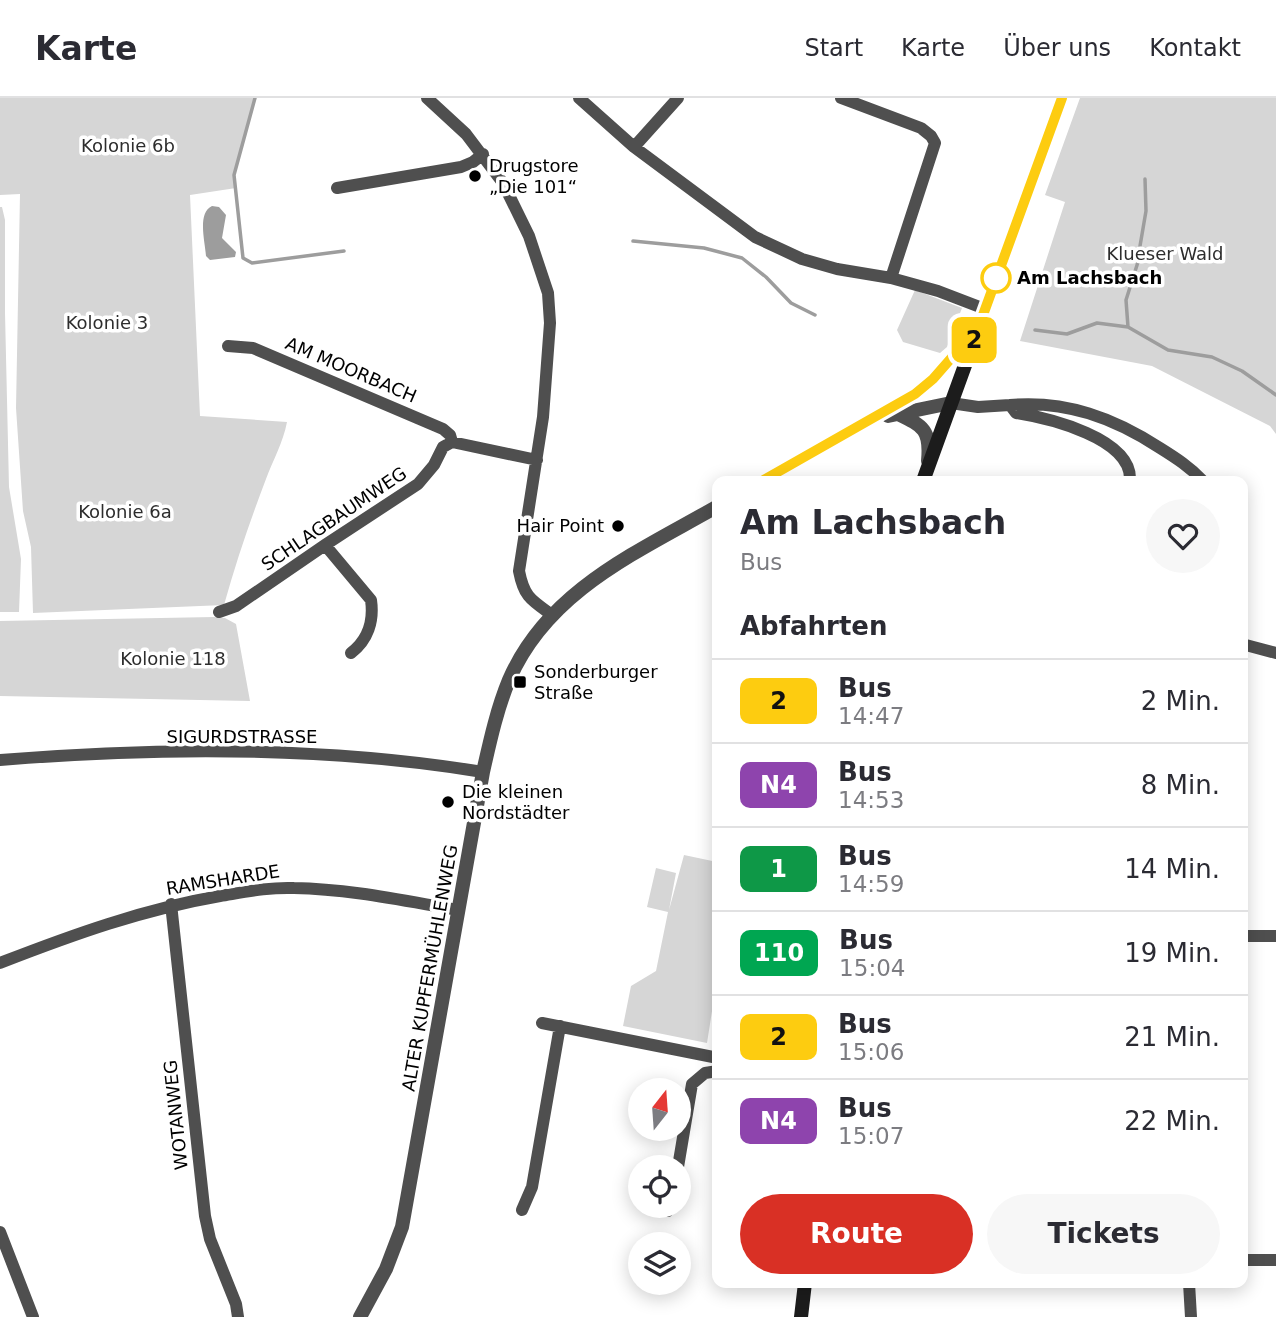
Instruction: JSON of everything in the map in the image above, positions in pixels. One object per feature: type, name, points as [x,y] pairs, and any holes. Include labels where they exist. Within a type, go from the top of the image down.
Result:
[{"type":"main road","points":[[925,475],[1062,98]]},
{"type":"main road","points":[[801,1317],[804,1288]]},
{"type":"street","points":[[427,98],[466,134],[503,183],[523,222],[548,293],[548,363],[537,460],[519,571],[522,588],[531,599],[552,615],[594,578],[712,509]]},
{"type":"street","points":[[579,98],[634,147],[755,237],[774,247],[837,269],[891,278],[938,291],[985,309]]},
{"type":"street","points":[[634,147],[678,98]]},
{"type":"street","points":[[841,98],[921,128],[935,143],[891,278]]},
{"type":"street","points":[[337,188],[461,167],[483,154]]},
{"type":"street","name":"AM MOORBACH","points":[[228,346],[253,348],[420,419],[443,429],[453,442]]},
{"type":"street","points":[[771,476],[915,394],[933,379],[954,355],[971,348]]},
{"type":"street","points":[[915,394],[978,407],[1062,406],[1100,416],[1130,429],[1191,468],[1198,476]]},
{"type":"street","points":[[866,422],[896,413],[951,403]]},
{"type":"street","points":[[1010,405],[1016,413],[1051,419],[1100,440],[1116,452],[1125,463],[1130,476]]},
{"type":"street","points":[[896,413],[916,423],[926,432],[930,443],[925,475]]},
{"type":"street","points":[[453,442],[537,460]]},
{"type":"street","name":"SCHLAGBAUMWEG","points":[[219,612],[236,606],[418,485],[434,465],[443,447],[453,442]]},
{"type":"street","points":[[325,545],[371,600],[368,634],[363,644],[351,653]]},
{"type":"street","name":"ALTER KUPFERMÜHLENWEG","points":[[360,1317],[386,1269],[402,1227],[493,727],[510,678],[532,639],[552,615]]},
{"type":"street","points":[[1248,646],[1276,653]]},
{"type":"street","name":"SIGURDSTRASSE","points":[[0,760],[77,754],[352,755],[483,772]]},
{"type":"street","name":"RAMSHARDE","points":[[0,963],[115,921],[171,904],[261,889],[340,891],[459,910]]},
{"type":"street","name":"WOTANWEG","points":[[171,904],[205,1216],[210,1239],[236,1304],[238,1317]]},
{"type":"street","points":[[1248,936],[1276,936]]},
{"type":"street","points":[[542,1023],[712,1057]]},
{"type":"street","points":[[522,1210],[532,1188],[560,1026]]},
{"type":"street","points":[[680,1155],[690,1091],[698,1077],[712,1072]]},
{"type":"street","points":[[0,1232],[33,1317]]},
{"type":"street","points":[[1248,1260],[1276,1260]]},
{"type":"street","points":[[1189,1288],[1191,1317]]},
{"type":"green space","points":[[0,98],[256,98],[234,175],[236,188],[190,195],[200,416],[287,422],[224,605],[33,613],[31,547],[23,511],[16,408],[20,194],[0,195]]},
{"type":"green space","name":"Klueser Wald","points":[[1080,98],[1276,98],[1276,434],[1270,426],[1152,366],[1020,341],[1065,202],[1045,195]]},
{"type":"green space","points":[[0,207],[5,220],[9,487],[21,559],[19,612],[0,612]]},
{"type":"green space","points":[[915,290],[962,308],[947,347],[940,353],[903,342],[897,330]]},
{"type":"green space","name":"Kolonie 118","points":[[225,618],[236,624],[250,701],[0,696],[0,621]]},
{"type":"green space","points":[[684,855],[712,861],[712,1011],[707,1043],[623,1026],[631,986],[656,971],[668,912],[647,907],[656,868],[676,873],[669,910]]},
{"type":"shaded area","points":[[212,206],[219,207],[226,215],[222,238],[236,252],[235,257],[210,260],[206,256],[203,221],[207,210]]},
{"type":"waterway","points":[[255,98],[234,175],[243,258],[252,263],[344,251]]},
{"type":"waterway","points":[[1140,246],[1146,211],[1145,179]]},
{"type":"waterway","points":[[633,241],[704,248],[742,258],[766,277],[791,303],[815,315]]},
{"type":"waterway","points":[[1128,327],[1126,300],[1138,262]]},
{"type":"waterway","points":[[1035,330],[1067,334],[1097,323],[1128,327],[1168,350],[1212,357],[1242,371],[1276,395]]},
{"type":"bus line","name":"2","points":[[771,476],[915,394],[933,379],[954,355],[971,348],[1062,98]]},
{"type":"place","name":"Drugstore „Die 101“","points":[[475,176]]},
{"type":"place","name":"Am Lachsbach","points":[[996,278]]},
{"type":"place","name":"Hair Point","points":[[618,526]]},
{"type":"place","name":"Sonderburger Straße","points":[[520,682]]},
{"type":"place","name":"Die kleinen Nordstädter","points":[[448,802]]},
{"type":"park label","name":"Kolonie 6b","points":[[128,146]]},
{"type":"park label","name":"Kolonie 3","points":[[107,323]]},
{"type":"park label","name":"Kolonie 6a","points":[[125,512]]}]
